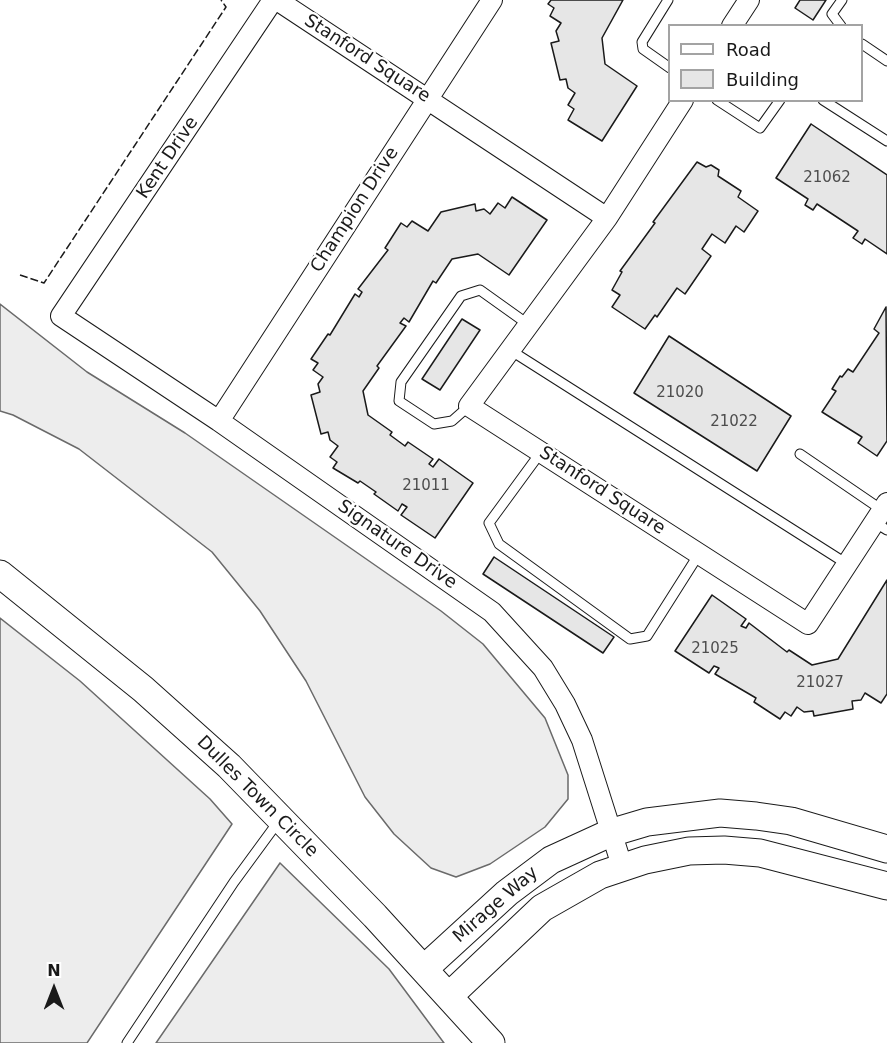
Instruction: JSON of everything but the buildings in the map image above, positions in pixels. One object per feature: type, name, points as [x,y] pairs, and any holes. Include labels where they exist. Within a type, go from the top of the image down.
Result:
[{"type":"street","name":"Stanford Square","points":[[275,0],[607,218]]},
{"type":"street","name":"Kent Drive","points":[[62,316],[275,0]]},
{"type":"street","name":"Champion Drive","points":[[219,421],[492,0]]},
{"type":"street","points":[[733,24],[749,0]]},
{"type":"street","points":[[470,406],[607,218],[682,102]]},
{"type":"street","name":"Signature Drive","points":[[62,316],[219,421],[492,612],[518,637],[543,668],[565,704],[586,750],[622,866]]},
{"type":"street","name":"Stanford Square","points":[[470,406],[808,624],[847,564],[883,516]]},
{"type":"street","name":"Dulles Town Circle","points":[[0,574],[144,689],[229,766],[424,969],[491,1043]]},
{"type":"street","name":"Mirage Way","points":[[424,969],[530,874],[551,860],[610,833],[647,822],[720,813],[791,821],[887,849]]},
{"type":"street","name":"Mirage Way","points":[[448,996],[542,908],[572,889],[622,866],[688,851],[724,850],[760,853],[799,861],[887,886]]},
{"type":"lane","points":[[668,0],[642,42],[643,49],[668,67]]},
{"type":"lane","points":[[839,24],[832,15],[842,0]]},
{"type":"lane","points":[[863,45],[887,60]]},
{"type":"lane","points":[[720,102],[760,128],[779,102]]},
{"type":"lane","points":[[826,102],[887,141]]},
{"type":"lane","points":[[470,406],[452,421],[434,424],[399,401],[401,382],[461,296],[480,290],[529,325]]},
{"type":"lane","points":[[510,350],[847,564]]},
{"type":"lane","points":[[541,452],[489,523],[499,544],[630,639],[647,636],[699,554]]},
{"type":"lane","points":[[800,454],[883,516]]},
{"type":"lane","points":[[127,1043],[234,882],[280,820]]},
{"type":"shaded area","points":[[0,304],[87,372],[185,433],[441,611],[483,644],[545,718],[568,775],[568,799],[545,827],[490,864],[456,877],[431,868],[394,834],[365,797],[306,681],[260,611],[212,552],[79,449],[13,415],[0,411]]},
{"type":"shaded area","points":[[0,618],[80,681],[210,799],[232,824],[87,1043],[0,1043]]},
{"type":"shaded area","points":[[280,863],[389,969],[444,1043],[156,1043]]},
{"type":"fence","points":[[20,275],[44,283],[226,7],[221,0]]}]
